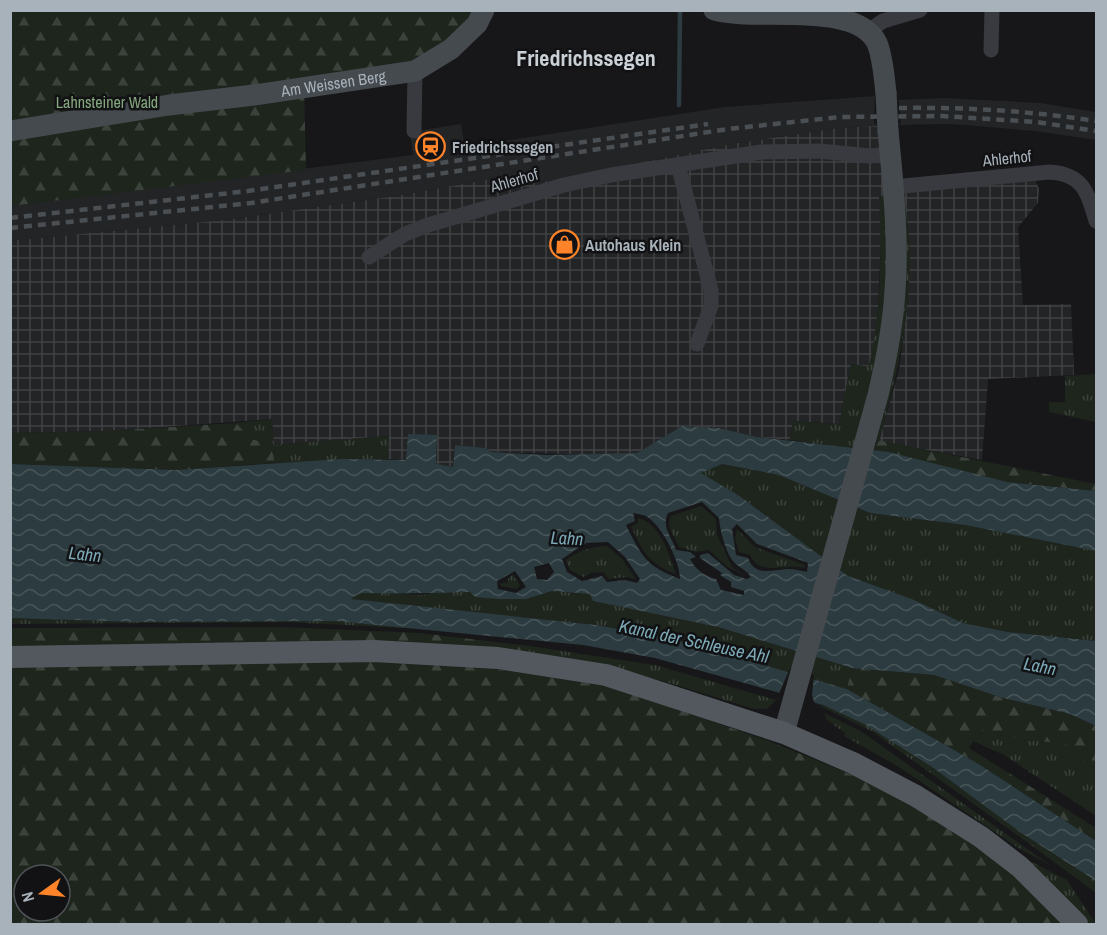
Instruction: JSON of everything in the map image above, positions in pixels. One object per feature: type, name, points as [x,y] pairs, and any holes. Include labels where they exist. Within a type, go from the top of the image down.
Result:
[{"type":"main road","points":[[10,657],[374,651],[498,658],[606,675],[787,726],[906,790],[981,837],[1020,867],[1077,924]]},
{"type":"street","name":"Am Weissen Berg","points":[[10,131],[169,105],[254,95],[415,70],[451,49],[477,24],[484,10]]},
{"type":"street","points":[[714,10],[729,15],[814,12],[838,14],[855,19],[870,30],[882,59],[886,93],[893,187],[895,291],[889,345],[878,395],[787,726]]},
{"type":"street","points":[[870,30],[883,21],[920,10]]},
{"type":"street","points":[[991,50],[992,10]]},
{"type":"street","points":[[414,132],[415,70]]},
{"type":"street","name":"Ahlerhof","points":[[369,257],[405,234],[477,209],[564,185],[678,165],[789,150],[870,156],[890,154]]},
{"type":"street","points":[[678,165],[711,290],[711,306],[698,344]]},
{"type":"street","name":"Ahlerhof","points":[[893,187],[1049,172],[1066,173],[1075,177],[1081,184],[1096,221]]},
{"type":"shaded area","points":[[875,96],[874,123],[877,126],[838,128],[732,144],[549,181],[529,183],[519,178],[518,174],[396,196],[224,220],[11,241],[10,206],[413,155],[410,132],[461,124],[465,147],[725,107]]},
{"type":"shaded area","points":[[944,98],[1041,103],[1096,112],[1096,140],[1035,131],[951,124],[898,125],[901,123],[897,100]]},
{"type":"shaded area","points":[[877,126],[886,195],[881,239],[877,330],[869,367],[851,364],[839,424],[793,421],[790,440],[757,437],[719,428],[682,426],[637,453],[611,455],[491,452],[486,448],[455,445],[453,467],[436,465],[437,435],[407,460],[388,459],[388,436],[273,445],[272,419],[106,431],[11,433],[10,241],[224,220],[396,196],[518,174],[519,178],[528,177],[529,183],[549,181],[732,144],[838,128]]},
{"type":"shaded area","points":[[1035,179],[1039,189],[1038,203],[1018,227],[1023,305],[1071,304],[1074,375],[988,379],[982,460],[879,441],[899,370],[908,301],[906,213],[902,190]]},
{"type":"green space","name":"Lahnsteiner Wald","points":[[10,11],[479,11],[439,51],[412,63],[304,84],[306,170],[11,206]]},
{"type":"green space","points":[[886,195],[889,279],[878,364],[853,448],[790,440],[793,421],[839,424],[851,364],[869,367],[880,282],[879,197]]},
{"type":"green space","points":[[905,204],[910,264],[905,324],[894,383],[879,441],[877,440],[889,394]]},
{"type":"green space","points":[[1096,374],[1096,422],[1049,412],[1049,402],[1065,402],[1065,376]]},
{"type":"green space","points":[[272,419],[274,445],[389,436],[388,459],[274,463],[273,445],[251,439],[236,423]]},
{"type":"green space","points":[[236,423],[251,439],[273,445],[274,463],[175,470],[11,464],[11,433],[106,431]]},
{"type":"green space","points":[[877,440],[1096,484],[1096,491],[1007,482],[874,450]]},
{"type":"green space","points":[[722,464],[779,475],[870,513],[965,525],[1096,551],[1096,641],[1008,632],[963,623],[912,599],[848,576],[738,495],[700,473]]},
{"type":"green space","points":[[701,506],[716,519],[717,535],[732,567],[746,576],[726,566],[709,550],[696,552],[679,547],[670,528],[671,516]]},
{"type":"green space","points":[[638,518],[652,526],[663,540],[676,574],[659,566],[643,550],[631,527],[638,523]]},
{"type":"green space","points":[[737,529],[755,547],[805,565],[805,568],[760,566],[750,555],[739,552],[735,539]]},
{"type":"green space","points":[[607,546],[622,559],[636,579],[626,577],[608,579],[604,572],[592,573],[583,577],[570,570],[566,560],[585,550]]},
{"type":"green space","points":[[513,575],[520,585],[517,589],[501,586],[500,584],[508,582],[508,578]]},
{"type":"green space","points":[[552,591],[590,594],[593,601],[718,627],[852,668],[847,689],[673,639],[596,625],[350,599],[363,592],[424,595],[435,592],[470,592],[475,597],[526,599]]},
{"type":"green space","points":[[11,618],[137,622],[335,621],[422,629],[286,622],[11,624]]},
{"type":"green space","points":[[284,627],[420,633],[530,646],[529,650],[512,654],[11,650],[11,628]]},
{"type":"green space","points":[[530,646],[655,665],[776,700],[767,709],[754,709],[663,681],[602,666],[512,654],[529,650]]},
{"type":"green space","points":[[434,660],[608,686],[769,741],[887,789],[911,801],[1012,872],[1066,924],[11,924],[10,664]]},
{"type":"green space","points":[[852,668],[934,675],[1003,698],[1070,714],[1096,726],[1096,770],[1064,743],[1022,740],[981,729],[969,748],[1096,828],[1096,841],[977,763],[847,689]]},
{"type":"green space","points":[[814,703],[871,727],[1035,841],[1031,845],[873,732]]},
{"type":"green space","points":[[824,713],[862,732],[1050,865],[1020,849],[899,767],[844,736],[845,733],[827,720]]},
{"type":"green space","points":[[981,729],[1022,740],[1065,743],[1096,770],[1096,816],[1004,755],[973,741]]},
{"type":"green space","points":[[1035,841],[1096,881],[1096,893],[1031,845]]},
{"type":"green space","points":[[1028,860],[1067,880],[1096,924],[1090,924]]},
{"type":"water","name":"Lahn","points":[[682,426],[719,428],[757,437],[889,452],[1007,482],[1096,491],[1096,551],[965,525],[870,513],[779,475],[722,464],[701,473],[738,495],[848,576],[912,599],[963,623],[1008,632],[1096,641],[1096,726],[1070,714],[1003,698],[934,675],[852,668],[718,627],[593,601],[590,594],[552,591],[526,599],[498,599],[475,597],[470,592],[363,593],[351,599],[596,625],[673,639],[847,689],[977,763],[1096,841],[1096,881],[1020,832],[932,767],[864,724],[823,705],[655,658],[583,645],[335,621],[137,622],[11,618],[11,464],[175,470],[342,459],[406,460],[408,434],[437,435],[436,464],[453,467],[455,445],[486,448],[491,452],[548,455],[637,453]],"holes":[[[702,502],[719,518],[722,536],[729,555],[751,577],[747,579],[734,575],[708,553],[700,555],[700,558],[722,573],[720,575],[731,582],[731,587],[744,591],[744,595],[721,590],[716,579],[695,567],[690,559],[696,557],[690,552],[676,550],[666,527],[668,513]],[[633,513],[650,519],[661,531],[674,555],[680,579],[659,570],[641,553],[626,525],[635,521]],[[737,524],[757,544],[808,563],[807,572],[791,569],[759,570],[751,564],[748,558],[736,555],[732,529]],[[608,542],[625,557],[640,579],[637,583],[625,580],[607,582],[602,576],[582,581],[567,572],[562,559],[586,543]],[[549,563],[554,572],[547,580],[537,579],[534,567]],[[515,571],[526,587],[516,593],[498,589],[497,581]]]},
{"type":"pier","points":[[790,668],[814,675],[812,695],[815,706],[778,696]]},
{"type":"waterway","points":[[679,105],[680,12]]},
{"type":"railway","points":[[899,108],[998,110],[1096,121]]},
{"type":"railway","points":[[10,228],[251,203],[728,129],[840,117],[942,116],[1036,122],[1096,131]]},
{"type":"railway","points":[[10,218],[248,191],[708,124]]},
{"type":"place","name":"Friedrichssegen","points":[[431,147]]},
{"type":"place","name":"Autohaus Klein","points":[[564,245]]},
{"type":"district","name":"Friedrichssegen","points":[[586,58]]},
{"type":"water label","name":"Kanal der Schleuse Ahl","points":[[694,641]]}]
